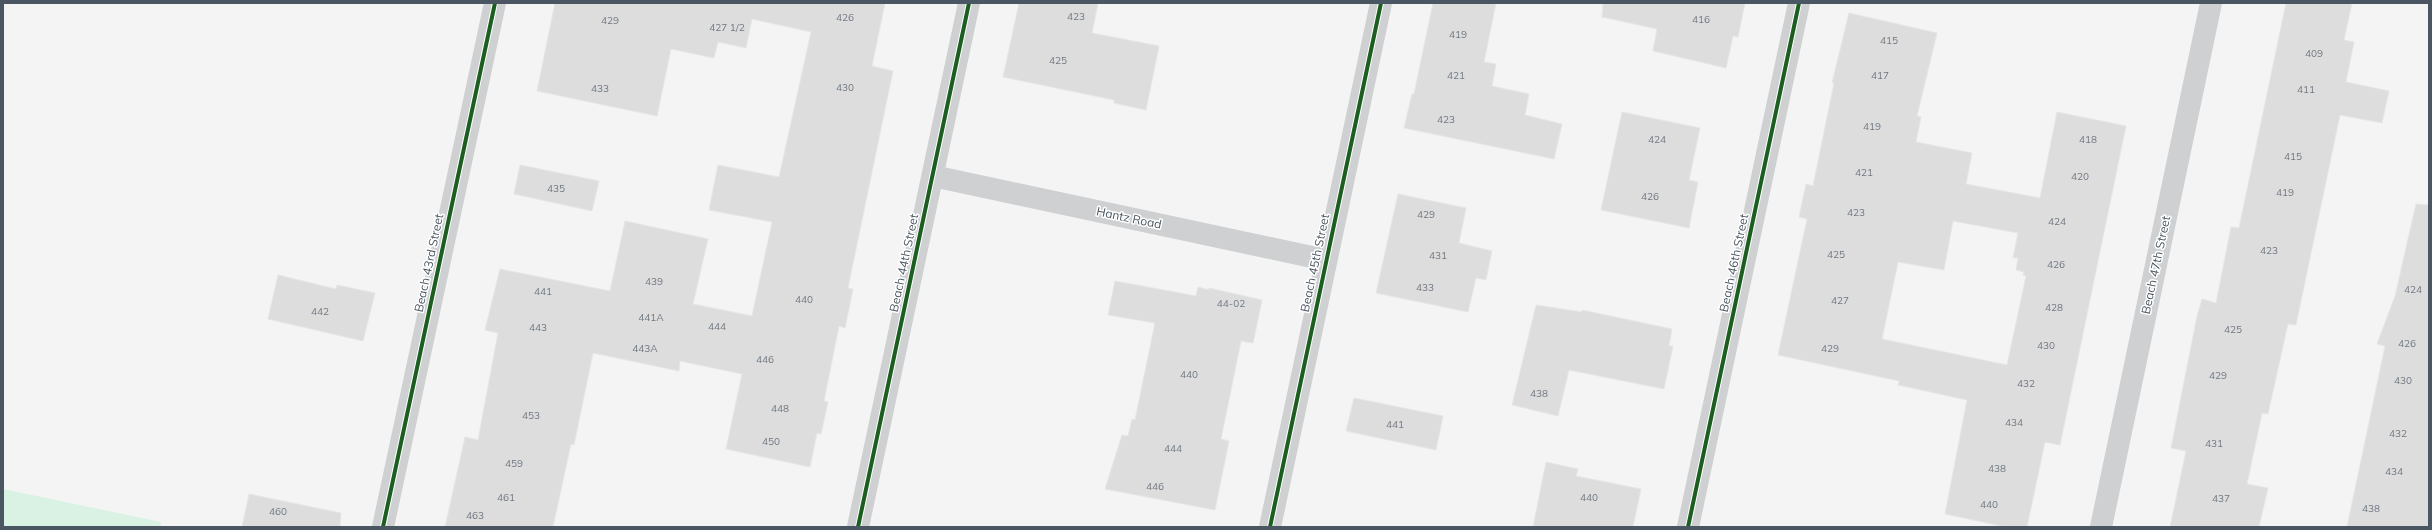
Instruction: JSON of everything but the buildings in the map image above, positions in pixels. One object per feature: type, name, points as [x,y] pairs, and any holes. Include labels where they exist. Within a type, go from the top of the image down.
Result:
[{"type":"street","name":"Beach 43rd Street","points":[[384,527],[495,3]]},
{"type":"street","name":"Beach 44th Street","points":[[858,527],[969,3]]},
{"type":"street","name":"Beach 45th Street","points":[[1270,527],[1381,3]]},
{"type":"street","name":"Beach 46th Street","points":[[1688,527],[1799,3]]},
{"type":"street","name":"Beach 47th Street","points":[[2101,527],[2211,3]]},
{"type":"street","name":"Hantz Road","points":[[933,176],[1326,260]]},
{"type":"green space","points":[[3,489],[161,522],[160,527],[3,527]]},
{"type":"cycle path","points":[[383,527],[495,3]]},
{"type":"cycle path","points":[[858,527],[969,3]]},
{"type":"cycle path","points":[[1270,527],[1381,3]]},
{"type":"cycle path","points":[[1688,527],[1799,3]]}]
